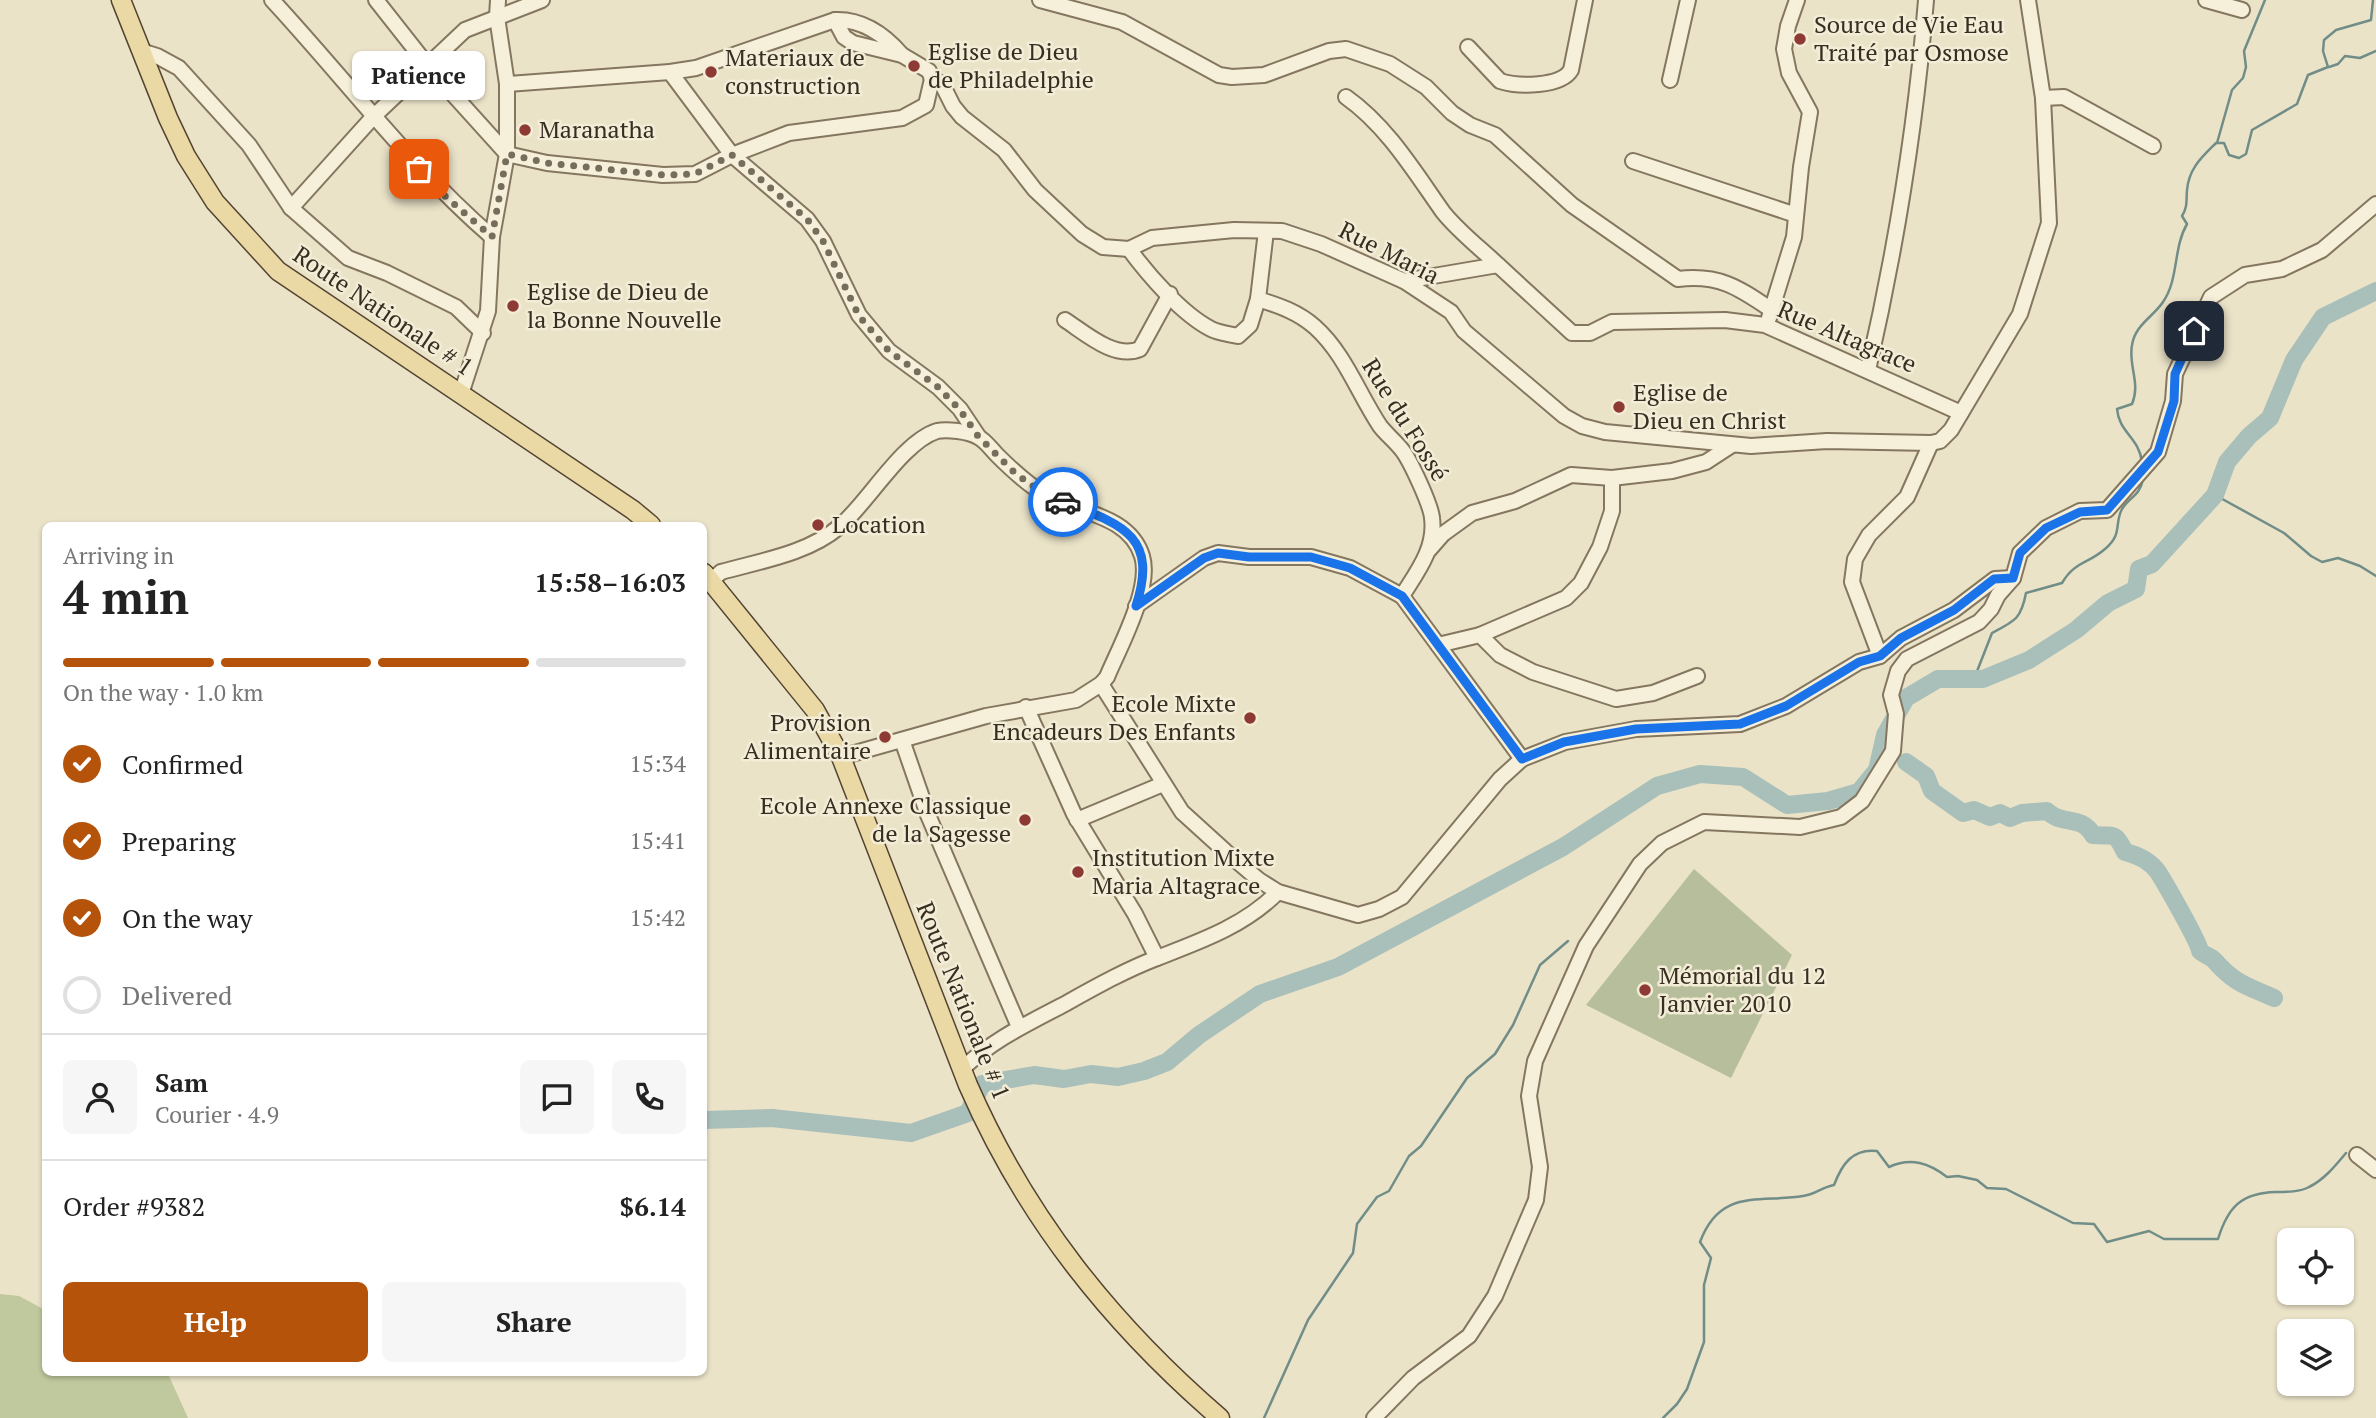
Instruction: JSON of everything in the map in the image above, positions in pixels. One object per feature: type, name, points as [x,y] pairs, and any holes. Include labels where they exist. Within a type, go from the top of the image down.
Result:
[{"type":"main road","name":"Route Nationale # 1","points":[[121,0],[186,156],[215,202],[278,271],[647,522]]},
{"type":"main road","name":"Route Nationale # 1","points":[[707,577],[815,710],[841,757],[962,1069],[989,1133],[1027,1200],[1074,1268],[1129,1332],[1220,1418]]},
{"type":"street","points":[[272,0],[388,135],[447,198],[492,237]]},
{"type":"street","points":[[376,0],[426,64],[507,154],[547,163],[663,175],[695,174],[732,155],[789,133],[902,118],[926,105],[932,79],[929,72],[902,55],[891,41],[851,19],[835,20],[696,68],[507,84]]},
{"type":"street","points":[[461,394],[483,333],[493,268],[492,237],[507,154],[507,84],[497,17],[498,0]]},
{"type":"street","points":[[291,208],[374,116],[465,30],[542,0]]},
{"type":"street","points":[[1040,0],[1122,22],[1219,75],[1264,75],[1329,51],[1346,48],[1390,64],[1426,87],[1461,119],[1495,135],[1572,205],[1678,279],[1703,276],[1717,279],[1746,293],[1773,311]]},
{"type":"street","points":[[1468,47],[1500,81],[1554,83],[1567,78],[1585,0]]},
{"type":"street","points":[[1670,80],[1688,0]]},
{"type":"street","points":[[1765,325],[1773,311],[1794,237],[1810,112],[1789,73],[1784,49],[1797,0]]},
{"type":"street","points":[[1868,370],[1892,266],[1919,85],[1926,0]]},
{"type":"street","points":[[2206,0],[2242,10]]},
{"type":"street","points":[[1880,656],[1852,582],[1855,559],[1869,535],[1907,497],[1931,443],[1940,441],[1951,430],[2020,314],[2049,223],[2043,98],[2025,1]]},
{"type":"street","points":[[835,20],[844,37],[853,43],[902,55]]},
{"type":"street","points":[[141,51],[158,55],[179,68],[249,145],[291,208],[348,258],[387,273],[456,307],[483,333]]},
{"type":"street","points":[[670,72],[732,155],[807,219],[823,241],[859,316],[889,351],[938,387],[960,410],[978,436],[1016,474],[1047,496],[1110,520],[1132,537],[1141,553],[1144,567],[1136,606],[1107,677],[1101,684],[1076,700],[1026,707],[841,757]]},
{"type":"street","points":[[932,79],[942,84],[962,117],[1004,150],[1035,190],[1082,234],[1103,247],[1129,250],[1144,269],[1196,320],[1214,331],[1238,336],[1250,325],[1258,299],[1266,231]]},
{"type":"street","name":"Rue Altagrace","points":[[1346,97],[1370,114],[1429,188],[1445,214],[1572,332],[1590,333],[1612,322],[1725,320],[1765,325],[1961,413]]},
{"type":"street","points":[[2043,98],[2064,97],[2153,146]]},
{"type":"street","points":[[1633,161],[1796,215]]},
{"type":"street","points":[[1374,1418],[1413,1378],[1469,1336],[1495,1296],[1536,1200],[1539,1167],[1529,1096],[1535,1061],[1586,946],[1640,864],[1662,843],[1704,822],[1800,827],[1841,817],[1862,801],[1892,751],[1896,715],[1891,695],[1898,671],[1907,659],[1979,622],[2013,578],[2020,553],[2046,528],[2080,512],[2107,510],[2158,452],[2174,401],[2175,374],[2211,297],[2245,275],[2282,269],[2322,250],[2376,204]]},
{"type":"street","name":"Rue Maria","points":[[1129,250],[1152,239],[1234,230],[1282,231],[1321,244],[1404,281],[1451,312],[1464,331],[1571,421],[1605,432],[1732,445],[1827,441],[1931,443]]},
{"type":"street","points":[[1404,281],[1498,265]]},
{"type":"street","points":[[1065,320],[1100,342],[1123,352],[1133,352],[1140,349],[1170,294]]},
{"type":"street","name":"Rue du Fossé","points":[[1258,299],[1292,309],[1316,328],[1332,346],[1380,425],[1403,452],[1427,497],[1432,518],[1425,559],[1402,596]]},
{"type":"street","points":[[707,577],[820,542],[859,510],[884,475],[926,436],[939,430],[978,436]]},
{"type":"street","points":[[1427,551],[1443,534],[1472,513],[1515,501],[1571,475],[1612,478],[1672,471],[1706,462],[1732,445]]},
{"type":"street","points":[[1438,645],[1480,635],[1566,598],[1581,583],[1600,547],[1612,511],[1612,478]]},
{"type":"street","points":[[1136,606],[1204,558],[1218,553],[1249,557],[1311,557],[1350,568],[1402,596],[1522,759]]},
{"type":"street","points":[[1101,684],[1182,812],[1259,880],[1278,892],[1357,915],[1379,909],[1402,898],[1484,798],[1522,759],[1564,742],[1636,729],[1740,724],[1786,706],[1859,662],[1880,656],[1901,638],[1954,610],[1994,579],[2013,578]]},
{"type":"street","points":[[1480,635],[1488,646],[1500,655],[1533,672],[1616,699],[1653,694],[1697,676]]},
{"type":"street","points":[[1026,707],[1077,820],[1135,914],[1157,958]]},
{"type":"street","points":[[902,740],[938,839],[1019,1027]]},
{"type":"street","points":[[1077,820],[1163,784]]},
{"type":"street","points":[[962,1069],[995,1041],[1019,1027],[1157,958],[1190,948],[1227,929],[1261,909],[1278,892]]},
{"type":"street","points":[[2357,1155],[2376,1170]]},
{"type":"green space","points":[[1694,869],[1792,955],[1731,1078],[1586,1005]]},
{"type":"green space","points":[[0,1294],[19,1296],[42,1308],[42,1376],[169,1376],[188,1418],[0,1418]]},
{"type":"waterway","points":[[2217,143],[2232,90],[2243,78],[2246,67],[2244,51],[2265,0]]},
{"type":"waterway","points":[[2142,462],[2137,447],[2121,424],[2117,409],[2132,404],[2134,396],[2131,353],[2134,338],[2140,327],[2163,302],[2172,283],[2180,243],[2187,224],[2182,216],[2193,169],[2216,143],[2224,143],[2229,155],[2239,158],[2246,154],[2252,130],[2297,104],[2308,75],[2328,67],[2323,51],[2324,40],[2336,30],[2371,20],[2373,0]]},
{"type":"waterway","points":[[2329,67],[2338,64],[2345,56],[2360,58],[2376,51]]},
{"type":"waterway","points":[[707,1120],[772,1118],[911,1133],[968,1113],[982,1084],[1034,1075],[1064,1079],[1091,1074],[1118,1077],[1144,1071],[1167,1062],[1199,1035],[1260,994],[1338,967],[1563,847],[1657,786],[1700,774],[1743,777],[1787,805],[1828,801],[1859,792],[1877,770],[1885,735],[1906,698],[1938,679],[1983,679],[2029,660],[2076,630],[2108,603],[2136,589],[2139,569],[2152,564],[2215,495],[2227,462],[2249,436],[2270,418],[2294,360],[2323,317],[2376,291]]},
{"type":"waterway","points":[[1974,679],[1992,633],[2016,618],[2022,609],[2026,593],[2062,583],[2077,567],[2111,544],[2122,509],[2137,493],[2143,479]]},
{"type":"waterway","points":[[2215,495],[2284,533],[2322,562],[2338,558],[2360,566],[2376,576]]},
{"type":"waterway","points":[[1906,762],[1926,776],[1932,791],[1963,813],[1974,810],[1990,817],[2000,813],[2010,818],[2022,813],[2047,811],[2059,818],[2083,824],[2093,835],[2116,837],[2125,852],[2143,859],[2158,872],[2200,951],[2235,979],[2274,998]]},
{"type":"waterway","points":[[1264,1418],[1308,1320],[1353,1253],[1357,1224],[1377,1197],[1389,1191],[1409,1156],[1421,1146],[1467,1078],[1495,1054],[1513,1025],[1540,965],[1568,941]]},
{"type":"waterway","points":[[1663,1418],[1687,1389],[1704,1342],[1704,1285],[1711,1258],[1700,1242],[1708,1225],[1718,1213],[1742,1201],[1807,1195],[1834,1185],[1845,1164],[1861,1152],[1877,1151],[1889,1167],[1905,1162],[1920,1163],[1947,1177],[1958,1176],[1977,1180],[1987,1188],[2006,1189],[2073,1223],[2094,1224],[2107,1242],[2149,1231],[2164,1239],[2218,1239],[2226,1218],[2245,1199],[2264,1193],[2305,1189],[2325,1176],[2346,1153]]},
{"type":"way so far","points":[[419,169],[447,198],[492,237],[507,154],[547,163],[663,175],[695,174],[732,155],[807,219],[823,241],[859,316],[889,351],[938,387],[960,410],[978,436],[1016,474],[1047,496],[1063,502]]},
{"type":"place","name":"Source de Vie Eau Traité par Osmose","points":[[1800,39]]},
{"type":"place","name":"Eglise de Dieu de Philadelphie","points":[[914,66]]},
{"type":"place","name":"Materiaux de construction","points":[[711,72]]},
{"type":"place","name":"Maranatha","points":[[525,130]]},
{"type":"place","name":"Patience","points":[[419,169]]},
{"type":"place","name":"Eglise de Dieu de la Bonne Nouvelle","points":[[513,306]]},
{"type":"place","name":"Eglise de Dieu en Christ","points":[[1619,407]]},
{"type":"place","name":"Location","points":[[818,525]]},
{"type":"place","name":"Ecole Mixte Encadeurs Des Enfants","points":[[1250,718]]},
{"type":"place","name":"Provision Alimentaire","points":[[885,737]]},
{"type":"place","name":"Ecole Annexe Classique de la Sagesse","points":[[1025,820]]},
{"type":"place","name":"Institution Mixte Maria Altagrace","points":[[1078,872]]},
{"type":"place","name":"Mémorial du 12 Janvier 2010","points":[[1645,990]]},
{"type":"route","points":[[1063,502],[1110,520],[1132,537],[1141,553],[1144,567],[1136,606],[1204,558],[1218,553],[1249,557],[1311,557],[1350,568],[1378,581],[1402,596],[1522,759],[1564,742],[1636,729],[1740,724],[1786,706],[1859,662],[1880,656],[1901,638],[1954,610],[1994,579],[2013,578],[2020,553],[2046,528],[2080,512],[2107,510],[2158,452],[2174,401],[2175,374],[2194,331]]}]
